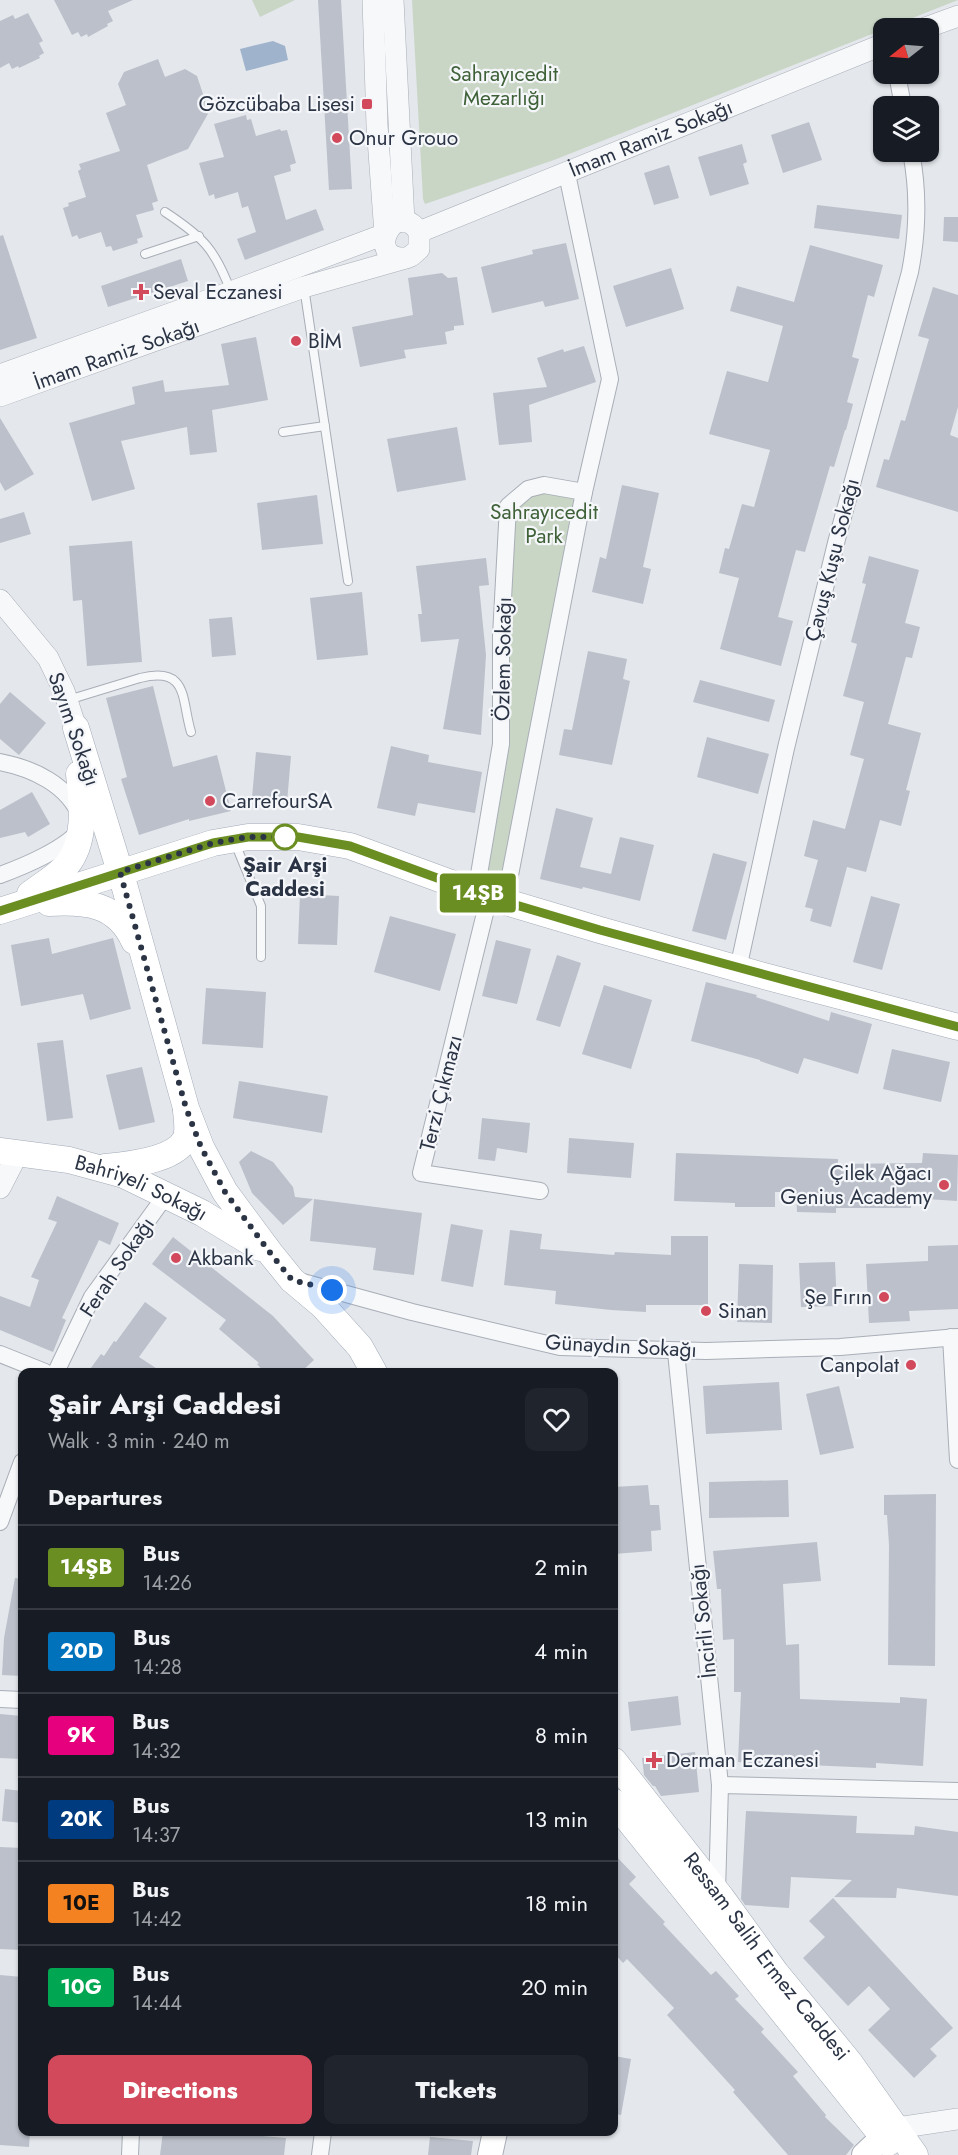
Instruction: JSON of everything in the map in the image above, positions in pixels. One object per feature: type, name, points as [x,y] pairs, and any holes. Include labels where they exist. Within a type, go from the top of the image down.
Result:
[{"type":"main road","points":[[6,908],[64,867],[76,847],[81,825],[76,728]]},
{"type":"main road","name":"Sayım Sokağı","points":[[76,728],[150,977]]},
{"type":"main road","points":[[6,908],[213,843],[248,837],[298,837],[350,846],[490,897],[738,969],[958,1027]]},
{"type":"main road","points":[[6,908],[75,901],[88,903],[118,918],[130,932],[150,977],[186,1108],[201,1147],[225,1192],[292,1280],[323,1306],[360,1347],[372,1368]]},
{"type":"main road","points":[[97,1168],[143,1162],[166,1155],[180,1147],[186,1138],[186,1108]]},
{"type":"main road","name":"Bahriyeli Sokağı","points":[[9,1152],[69,1160],[124,1175],[202,1213],[271,1254]]},
{"type":"main road","name":"Ressam Salih Ermez Caddesi","points":[[618,1772],[625,1790],[717,1892],[776,1973],[850,2063],[892,2140]]},
{"type":"main road","name":"Ressam Salih Ermez Caddesi","points":[[618,1807],[892,2140],[915,2155]]},
{"type":"main road","points":[[490,2155],[494,2136]]},
{"type":"main road","points":[[864,2155],[892,2140]]},
{"type":"street","points":[[373,0],[377,125],[385,245],[390,254],[406,258],[419,249],[412,227],[393,0]]},
{"type":"street","points":[[939,23],[958,16]]},
{"type":"street","name":"İmam Ramiz Sokağı","points":[[412,227],[567,174],[873,49]]},
{"type":"street","name":"Çavuş Kuşu Sokağı","points":[[738,969],[786,748],[829,570],[910,272],[916,241],[918,199],[912,162]]},
{"type":"street","name":"Özlem Sokağı","points":[[490,897],[610,380],[567,174]]},
{"type":"street","points":[[385,234],[393,225],[412,227]]},
{"type":"street","name":"İmam Ramiz Sokağı","points":[[0,375],[385,234]]},
{"type":"street","name":"İmam Ramiz Sokağı","points":[[0,396],[304,287],[406,258]]},
{"type":"street","name":"Özlem Sokağı","points":[[490,897],[501,744],[501,636],[508,506],[528,489],[544,485],[584,492]]},
{"type":"street","name":"Sayım Sokağı","points":[[0,600],[48,658],[57,674],[76,728]]},
{"type":"street","points":[[0,762],[31,771],[52,782],[80,815],[81,825],[73,838],[44,856],[0,875]]},
{"type":"street","name":"Terzi Çıkmazı","points":[[490,897],[421,1173],[540,1191]]},
{"type":"street","points":[[0,1188],[9,1152]]},
{"type":"street","name":"Ferah Sokağı","points":[[58,1368],[92,1297],[166,1195]]},
{"type":"street","name":"Günaydın Sokağı","points":[[292,1280],[412,1312],[560,1347],[676,1352],[840,1347],[954,1337]]},
{"type":"street","points":[[954,1337],[958,1460]]},
{"type":"street","name":"İncirli Sokağı","points":[[676,1352],[720,1785],[717,1892]]},
{"type":"street","points":[[0,1354],[35,1368]]},
{"type":"street","points":[[0,1522],[18,1473]]},
{"type":"street","points":[[0,1699],[18,1700]]},
{"type":"street","points":[[720,1785],[958,1791]]},
{"type":"street","points":[[892,2140],[958,2119]]},
{"type":"street","points":[[130,2155],[131,2136]]},
{"type":"street","points":[[320,2155],[322,2136]]},
{"type":"lane","points":[[165,212],[191,229],[210,247],[221,265],[231,292]]},
{"type":"lane","points":[[145,254],[199,236]]},
{"type":"lane","points":[[304,287],[348,581]]},
{"type":"lane","points":[[283,432],[325,426]]},
{"type":"lane","points":[[67,700],[151,675],[167,676],[179,683],[184,696],[190,732]]},
{"type":"lane","points":[[234,839],[261,906],[261,957]]},
{"type":"green space","points":[[252,0],[295,0],[260,17]]},
{"type":"green space","name":"Sahrayıcedit Mezarlığı","points":[[412,0],[958,0],[913,18],[873,18],[873,34],[554,160],[425,204]]},
{"type":"green space","name":"Sahrayıcedit Park","points":[[543,492],[581,497],[503,887],[481,882],[508,748],[512,509],[529,496]]},
{"type":"water","points":[[273,41],[285,46],[288,60],[246,71],[240,49]]},
{"type":"building","points":[[54,0],[133,0],[108,11],[113,21],[107,24],[108,26],[88,37],[87,34],[81,37],[78,32],[72,35]]},
{"type":"building","points":[[318,0],[341,0],[352,189],[329,190]]},
{"type":"building","points":[[28,13],[43,41],[39,43],[44,53],[39,56],[40,58],[19,68],[18,66],[12,69],[9,63],[0,68],[0,21],[13,15],[15,19]]},
{"type":"building","points":[[158,59],[165,77],[185,69],[197,76],[209,112],[188,149],[147,165],[158,201],[152,203],[154,210],[136,215],[143,237],[137,239],[138,243],[113,251],[111,246],[106,247],[101,232],[79,239],[77,235],[72,237],[63,208],[69,206],[68,203],[86,197],[78,171],[81,169],[79,164],[120,151],[106,113],[126,105],[118,84],[124,72]]},
{"type":"building","points":[[246,115],[247,120],[251,119],[256,136],[280,129],[281,131],[287,130],[296,163],[290,165],[291,171],[274,176],[286,220],[316,209],[324,230],[245,260],[237,239],[256,232],[248,206],[242,208],[238,192],[215,199],[214,194],[209,196],[199,163],[224,157],[214,124]]},
{"type":"building","points":[[809,122],[822,160],[783,173],[771,135]]},
{"type":"building","points":[[742,144],[747,162],[743,164],[749,184],[710,196],[698,157]]},
{"type":"building","points":[[669,165],[679,198],[654,205],[644,173]]},
{"type":"building","points":[[817,205],[902,215],[899,239],[814,228]]},
{"type":"building","points":[[944,217],[958,217],[958,242],[943,241]]},
{"type":"building","points":[[3,235],[37,338],[0,350],[0,236]]},
{"type":"building","points":[[566,243],[579,299],[545,307],[543,301],[492,313],[481,267],[533,254],[532,250]]},
{"type":"building","points":[[810,245],[883,265],[874,297],[868,295],[852,357],[859,359],[847,402],[853,404],[846,430],[834,467],[830,466],[805,552],[796,550],[778,617],[793,621],[781,666],[720,649],[739,578],[719,573],[725,548],[729,549],[742,504],[754,507],[770,450],[709,434],[727,371],[768,382],[783,326],[730,311],[737,286],[794,302]]},
{"type":"building","points":[[181,259],[188,281],[108,307],[101,286]]},
{"type":"building","points":[[671,268],[684,309],[626,327],[613,286]]},
{"type":"building","points":[[442,273],[448,278],[457,277],[464,325],[454,326],[454,330],[445,332],[447,344],[404,350],[406,358],[360,367],[352,327],[413,315],[408,278]]},
{"type":"building","points":[[933,287],[958,295],[958,407],[950,435],[958,438],[958,512],[876,487],[884,459],[889,460],[901,420],[905,421],[929,339],[918,336]]},
{"type":"building","points":[[256,337],[268,400],[212,410],[217,452],[190,455],[187,427],[121,441],[135,489],[92,501],[69,423],[135,404],[132,387],[163,380],[165,392],[229,385],[221,344]]},
{"type":"building","points":[[584,346],[596,382],[529,405],[532,442],[499,445],[493,393],[547,387],[537,358],[563,349],[564,352]]},
{"type":"building","points":[[0,418],[34,474],[5,491],[0,482]]},
{"type":"building","points":[[457,427],[466,480],[397,492],[387,439]]},
{"type":"building","points":[[622,485],[659,493],[643,567],[651,569],[643,604],[592,592],[600,557],[606,559]]},
{"type":"building","points":[[317,495],[323,544],[262,550],[257,503]]},
{"type":"building","points":[[24,512],[31,534],[0,543],[0,519]]},
{"type":"building","points":[[132,541],[142,662],[87,666],[82,600],[73,601],[69,546]]},
{"type":"building","points":[[869,556],[919,570],[905,623],[920,627],[912,658],[906,657],[888,724],[921,733],[906,790],[910,791],[901,826],[880,820],[866,872],[847,867],[831,927],[810,921],[813,909],[805,907],[818,860],[804,856],[813,820],[845,829],[864,759],[850,755],[864,702],[843,696],[857,644],[851,642],[866,584],[862,583]]},
{"type":"building","points":[[486,558],[489,585],[479,586],[486,655],[481,735],[443,729],[459,639],[421,642],[418,614],[422,614],[416,566]]},
{"type":"building","points":[[362,592],[368,655],[317,660],[310,598]]},
{"type":"building","points":[[232,617],[236,655],[212,657],[209,619]]},
{"type":"building","points":[[588,651],[627,659],[623,679],[630,681],[612,765],[559,755],[564,729],[572,730]]},
{"type":"building","points":[[700,680],[775,700],[769,722],[693,702]]},
{"type":"building","points":[[153,686],[173,767],[217,755],[231,811],[189,821],[189,819],[139,835],[121,779],[127,777],[106,698]]},
{"type":"building","points":[[10,692],[46,723],[19,755],[0,739],[0,704]]},
{"type":"building","points":[[707,737],[769,754],[758,794],[697,777]]},
{"type":"building","points":[[391,746],[429,755],[428,762],[482,772],[475,813],[418,803],[415,816],[377,808]]},
{"type":"building","points":[[256,752],[291,756],[287,802],[252,798]]},
{"type":"building","points":[[32,792],[50,824],[28,837],[25,832],[0,838],[0,810]]},
{"type":"building","points":[[556,808],[593,818],[580,867],[611,874],[620,837],[654,845],[640,901],[540,879]]},
{"type":"building","points":[[713,853],[747,862],[726,940],[692,931]]},
{"type":"building","points":[[300,894],[339,896],[337,945],[298,944]]},
{"type":"building","points":[[871,896],[900,904],[882,970],[853,962]]},
{"type":"building","points":[[390,916],[456,934],[440,991],[374,972]]},
{"type":"building","points":[[49,938],[52,954],[113,938],[131,1009],[90,1020],[83,994],[21,1006],[11,945]]},
{"type":"building","points":[[496,940],[531,949],[517,1004],[482,996]]},
{"type":"building","points":[[557,955],[581,963],[560,1027],[536,1020]]},
{"type":"building","points":[[706,982],[757,995],[756,997],[829,1021],[831,1012],[872,1024],[858,1074],[804,1058],[798,1074],[760,1060],[691,1041]]},
{"type":"building","points":[[604,985],[652,1000],[631,1069],[582,1054]]},
{"type":"building","points":[[206,988],[266,992],[263,1048],[202,1044]]},
{"type":"building","points":[[63,1040],[73,1118],[47,1121],[37,1043]]},
{"type":"building","points":[[892,1049],[950,1062],[941,1102],[883,1089]]},
{"type":"building","points":[[142,1067],[155,1122],[119,1130],[106,1075]]},
{"type":"building","points":[[239,1081],[328,1096],[322,1133],[233,1118]]},
{"type":"building","points":[[482,1118],[530,1123],[527,1153],[497,1148],[495,1161],[478,1159]]},
{"type":"building","points":[[569,1138],[634,1143],[631,1178],[567,1173]]},
{"type":"building","points":[[251,1151],[273,1162],[293,1187],[295,1197],[313,1199],[283,1225],[252,1193],[239,1162]]},
{"type":"building","points":[[676,1153],[838,1159],[838,1164],[922,1163],[923,1153],[958,1155],[957,1201],[911,1198],[911,1208],[836,1208],[836,1213],[797,1212],[796,1192],[775,1192],[775,1207],[735,1207],[735,1203],[674,1201]]},
{"type":"building","points":[[57,1196],[119,1223],[110,1245],[99,1240],[62,1318],[66,1320],[53,1352],[0,1330],[0,1296],[30,1307],[39,1280],[31,1277],[57,1222],[48,1219]]},
{"type":"building","points":[[314,1199],[422,1213],[414,1275],[373,1270],[376,1248],[310,1241]]},
{"type":"building","points":[[451,1224],[483,1230],[473,1287],[441,1281]]},
{"type":"building","points":[[510,1230],[542,1234],[540,1249],[614,1255],[615,1252],[671,1255],[671,1236],[708,1236],[708,1305],[646,1305],[646,1312],[611,1310],[555,1304],[556,1291],[504,1285]]},
{"type":"building","points":[[173,1237],[273,1316],[314,1360],[305,1368],[260,1368],[257,1364],[259,1363],[219,1329],[226,1320],[152,1264]]},
{"type":"building","points":[[958,1245],[958,1309],[909,1311],[910,1321],[869,1323],[866,1264],[928,1261],[928,1246]]},
{"type":"building","points":[[835,1262],[837,1306],[801,1307],[799,1263]]},
{"type":"building","points":[[739,1264],[773,1265],[772,1323],[737,1322]]},
{"type":"building","points":[[145,1302],[167,1318],[139,1357],[156,1368],[91,1368],[101,1354],[104,1356],[114,1341],[116,1342]]},
{"type":"building","points":[[779,1382],[782,1430],[706,1434],[703,1386]]},
{"type":"building","points":[[839,1386],[854,1448],[820,1455],[806,1394]]},
{"type":"building","points":[[788,1480],[789,1517],[709,1518],[709,1482]]},
{"type":"building","points":[[648,1485],[650,1505],[659,1505],[661,1530],[651,1531],[652,1551],[618,1554],[618,1487]]},
{"type":"building","points":[[936,1494],[935,1666],[888,1665],[889,1545],[887,1515],[884,1515],[884,1495]]},
{"type":"building","points":[[817,1542],[821,1581],[783,1584],[786,1645],[799,1644],[800,1699],[900,1703],[900,1697],[927,1699],[923,1766],[876,1763],[876,1768],[738,1762],[741,1692],[734,1692],[734,1639],[723,1640],[721,1589],[717,1589],[713,1551]]},
{"type":"building","points":[[15,1578],[18,1578],[18,1676],[2,1675],[4,1638]]},
{"type":"building","points":[[678,1696],[681,1725],[631,1731],[628,1702]]},
{"type":"building","points":[[0,1714],[18,1716],[18,1759],[0,1758]]},
{"type":"building","points":[[695,1752],[699,1792],[661,1796],[644,1775],[642,1758]]},
{"type":"building","points":[[5,1789],[18,1791],[18,1823],[2,1821]]},
{"type":"building","points":[[746,1811],[857,1816],[856,1833],[914,1835],[915,1826],[958,1832],[958,1896],[897,1888],[896,1898],[834,1897],[852,1880],[791,1877],[789,1908],[745,1905],[741,1899]]},
{"type":"building","points":[[0,1847],[18,1848],[18,1950],[0,1949]]},
{"type":"building","points":[[618,1858],[636,1877],[629,1884],[711,1975],[716,1971],[739,1996],[735,1999],[764,2029],[761,2032],[798,2072],[793,2076],[826,2115],[825,2117],[854,2145],[846,2155],[788,2155],[733,2092],[735,2090],[667,2015],[674,2008],[627,1959],[623,1963],[618,1957]]},
{"type":"building","points":[[833,1898],[953,2028],[930,2049],[937,2056],[914,2078],[868,2030],[890,2009],[869,1986],[848,2006],[803,1958],[825,1937],[809,1921]]},
{"type":"building","points":[[0,1975],[18,1977],[18,2136],[30,2136],[29,2147],[0,2145]]},
{"type":"building","points":[[618,2057],[631,2059],[621,2115],[618,2115]]},
{"type":"building","points":[[162,2136],[286,2138],[284,2155],[160,2155]]},
{"type":"building","points":[[430,2137],[473,2141],[471,2155],[428,2155]]},
{"type":"bus line","name":"14ŞB","points":[[0,911],[213,843],[248,837],[298,837],[350,846],[489,897],[600,930],[958,1027]]},
{"type":"place","name":"Gözcübaba Lisesi","points":[[367,104]]},
{"type":"place","name":"Onur Grouo","points":[[337,138]]},
{"type":"place","name":"Seval Eczanesi","points":[[141,292]]},
{"type":"place","name":"BİM","points":[[296,341]]},
{"type":"place","name":"CarrefourSA","points":[[210,801]]},
{"type":"place","name":"Şair Arşi Caddesi","points":[[285,837]]},
{"type":"place","name":"Çilek Ağacı Genius Academy","points":[[944,1185]]},
{"type":"place","name":"Akbank","points":[[176,1258]]},
{"type":"place","name":"Şe Fırın","points":[[884,1297]]},
{"type":"place","name":"Sinan","points":[[706,1311]]},
{"type":"place","name":"Canpolat","points":[[911,1365]]},
{"type":"place","name":"Derman Eczanesi","points":[[654,1760]]},
{"type":"route","points":[[285,837],[248,837],[213,843],[120,872],[186,1108],[201,1147],[225,1192],[292,1280],[332,1290]]}]
